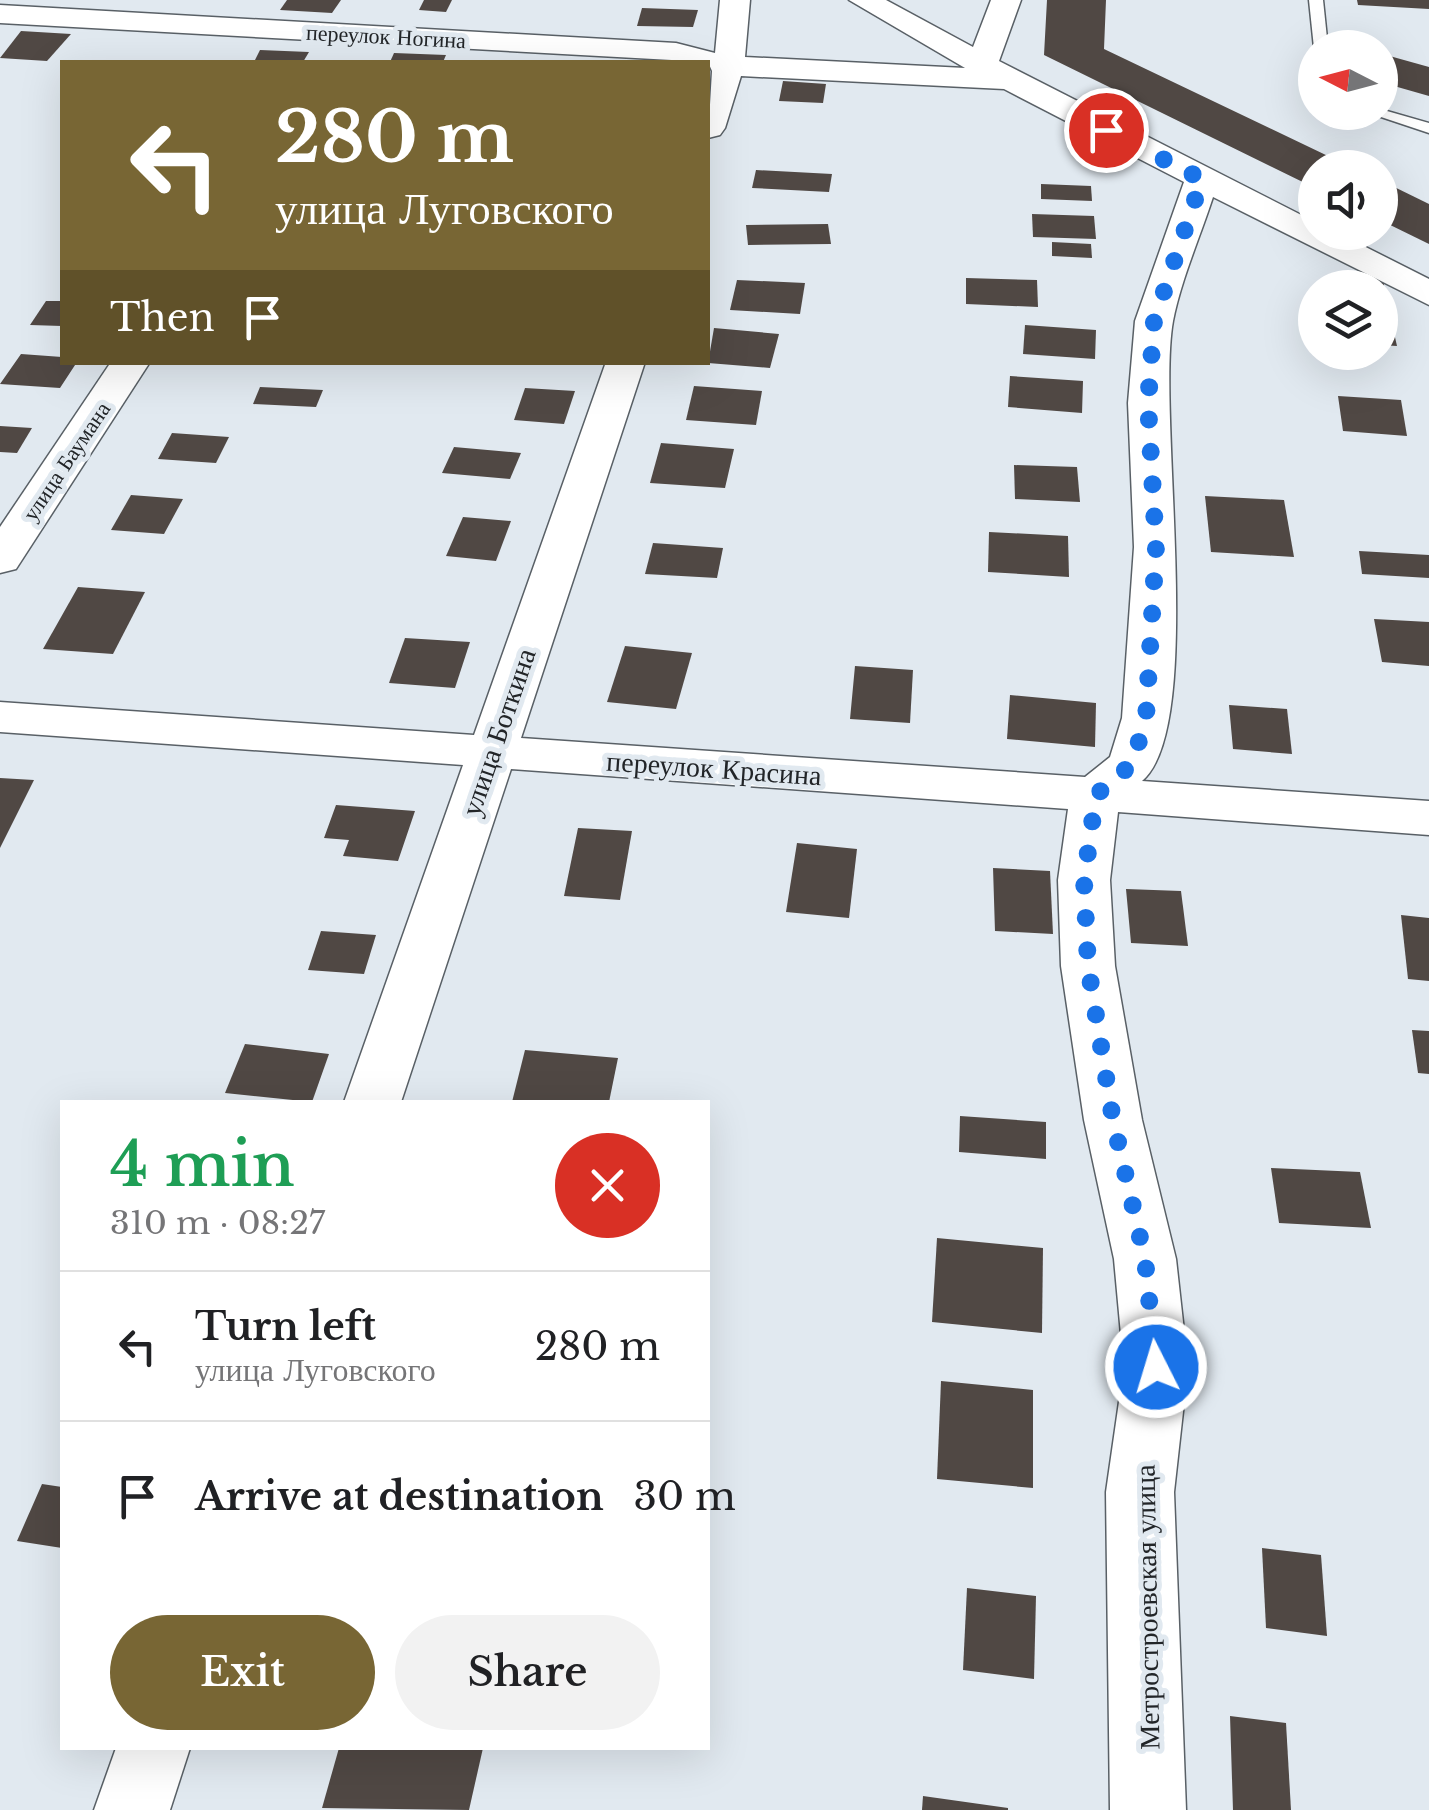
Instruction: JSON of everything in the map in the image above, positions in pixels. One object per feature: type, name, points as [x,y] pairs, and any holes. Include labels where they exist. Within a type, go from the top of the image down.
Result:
[{"type":"street","points":[[710,122],[729,66],[734,0]]},
{"type":"street","points":[[864,0],[1429,294]]},
{"type":"street","points":[[996,72],[1006,0]]},
{"type":"street","points":[[332,60],[375,6]]},
{"type":"street","name":"переулок Ногина","points":[[0,14],[676,52],[706,60]]},
{"type":"street","name":"переулок Ногина","points":[[710,61],[729,66],[996,72]]},
{"type":"street","points":[[1096,795],[1132,764],[1146,718],[1156,547],[1148,403],[1154,321],[1202,179]]},
{"type":"street","name":"улица Баумана","points":[[0,560],[129,365]]},
{"type":"street","name":"улица Боткина","points":[[373,1100],[625,365]]},
{"type":"street","name":"переулок Красина","points":[[0,717],[1429,818]]},
{"type":"street","name":"Метростроевская улица","points":[[1096,795],[1084,880],[1088,966],[1113,1120],[1145,1259],[1156,1367],[1140,1492],[1148,1810]]},
{"type":"street","points":[[132,1810],[153,1750]]},
{"type":"lane","points":[[1316,0],[1319,30]]},
{"type":"lane","points":[[1398,119],[1429,128]]},
{"type":"building","points":[[287,0],[341,0],[332,13],[280,10]]},
{"type":"building","points":[[424,0],[452,0],[446,12],[419,10]]},
{"type":"building","points":[[1047,0],[1106,0],[1104,49],[1315,150],[1298,150],[1298,180],[1044,55]]},
{"type":"building","points":[[1357,0],[1429,0],[1429,9],[1358,5]]},
{"type":"building","points":[[642,8],[698,10],[693,27],[637,26]]},
{"type":"building","points":[[21,31],[71,34],[47,61],[0,58]]},
{"type":"building","points":[[260,50],[309,52],[304,60],[255,60]]},
{"type":"building","points":[[394,53],[446,55],[444,60],[391,60]]},
{"type":"building","points":[[1398,58],[1429,67],[1429,96],[1398,87]]},
{"type":"building","points":[[783,81],[826,84],[823,103],[779,101]]},
{"type":"building","points":[[756,170],[832,174],[829,192],[752,188]]},
{"type":"building","points":[[1041,184],[1091,186],[1092,201],[1041,199]]},
{"type":"building","points":[[1398,189],[1429,204],[1429,244],[1398,229]]},
{"type":"building","points":[[1032,214],[1094,216],[1096,239],[1033,237]]},
{"type":"building","points":[[828,224],[831,244],[748,245],[746,225]]},
{"type":"building","points":[[1052,242],[1091,244],[1092,258],[1052,256]]},
{"type":"building","points":[[966,278],[1037,280],[1038,307],[966,304]]},
{"type":"building","points":[[737,280],[805,283],[800,314],[730,310]]},
{"type":"building","points":[[46,301],[60,301],[60,326],[30,325]]},
{"type":"building","points":[[1025,325],[1096,330],[1095,359],[1023,354]]},
{"type":"building","points":[[714,328],[779,334],[770,368],[710,363]]},
{"type":"building","points":[[21,354],[60,357],[60,365],[75,365],[60,388],[0,384]]},
{"type":"building","points":[[1010,376],[1083,381],[1082,413],[1008,407]]},
{"type":"building","points":[[694,386],[762,391],[756,425],[686,420]]},
{"type":"building","points":[[260,387],[323,390],[316,407],[253,404]]},
{"type":"building","points":[[525,388],[575,391],[564,424],[514,420]]},
{"type":"building","points":[[1338,396],[1401,400],[1407,436],[1343,431]]},
{"type":"building","points":[[0,426],[32,428],[17,453],[0,452]]},
{"type":"building","points":[[172,433],[229,437],[216,463],[158,459]]},
{"type":"building","points":[[661,443],[734,449],[725,488],[650,483]]},
{"type":"building","points":[[454,447],[521,453],[510,479],[442,473]]},
{"type":"building","points":[[1014,465],[1077,467],[1080,502],[1015,499]]},
{"type":"building","points":[[131,495],[183,499],[164,534],[111,530]]},
{"type":"building","points":[[1205,496],[1284,500],[1294,557],[1211,552]]},
{"type":"building","points":[[463,517],[511,521],[496,561],[446,556]]},
{"type":"building","points":[[989,532],[1068,536],[1069,577],[988,572]]},
{"type":"building","points":[[653,543],[723,548],[717,578],[645,574]]},
{"type":"building","points":[[1359,551],[1429,555],[1429,578],[1362,574]]},
{"type":"building","points":[[78,587],[145,592],[113,654],[43,649]]},
{"type":"building","points":[[1374,619],[1429,622],[1429,666],[1382,662]]},
{"type":"building","points":[[405,638],[470,642],[455,688],[389,683]]},
{"type":"building","points":[[625,646],[692,653],[676,709],[607,702]]},
{"type":"building","points":[[855,666],[913,670],[910,723],[850,719]]},
{"type":"building","points":[[1010,695],[1096,703],[1095,747],[1007,739]]},
{"type":"building","points":[[1229,705],[1287,709],[1292,754],[1233,749]]},
{"type":"building","points":[[0,778],[34,780],[0,848]]},
{"type":"building","points":[[336,805],[415,811],[398,861],[343,856],[349,840],[324,838]]},
{"type":"building","points":[[578,828],[632,831],[620,900],[564,896]]},
{"type":"building","points":[[797,843],[857,849],[849,918],[786,912]]},
{"type":"building","points":[[993,868],[1050,871],[1053,934],[995,931]]},
{"type":"building","points":[[1126,889],[1181,891],[1188,946],[1131,943]]},
{"type":"building","points":[[1401,915],[1429,918],[1429,981],[1408,979]]},
{"type":"building","points":[[321,931],[376,935],[364,974],[308,970]]},
{"type":"building","points":[[1412,1030],[1429,1031],[1429,1074],[1418,1073]]},
{"type":"building","points":[[245,1044],[329,1054],[313,1100],[225,1093]]},
{"type":"building","points":[[525,1050],[618,1058],[609,1100],[512,1100]]},
{"type":"building","points":[[960,1116],[1046,1122],[1046,1159],[959,1152]]},
{"type":"building","points":[[1271,1168],[1360,1172],[1371,1228],[1279,1223]]},
{"type":"building","points":[[937,1238],[1043,1248],[1042,1333],[932,1322]]},
{"type":"building","points":[[941,1381],[1033,1390],[1033,1488],[937,1479]]},
{"type":"building","points":[[42,1484],[60,1487],[60,1548],[17,1541]]},
{"type":"building","points":[[1262,1548],[1321,1555],[1327,1636],[1266,1628]]},
{"type":"building","points":[[967,1588],[1036,1596],[1034,1679],[963,1670]]},
{"type":"building","points":[[1230,1716],[1286,1723],[1291,1810],[1233,1810]]},
{"type":"building","points":[[338,1750],[483,1750],[469,1810],[322,1808]]},
{"type":"building","points":[[923,1796],[1008,1808],[1008,1810],[922,1810]]},
{"type":"route","points":[[1106,130],[1202,179],[1154,321],[1148,403],[1156,547],[1146,718],[1132,764],[1096,795],[1084,880],[1088,966],[1113,1120],[1145,1259],[1156,1367]]}]
